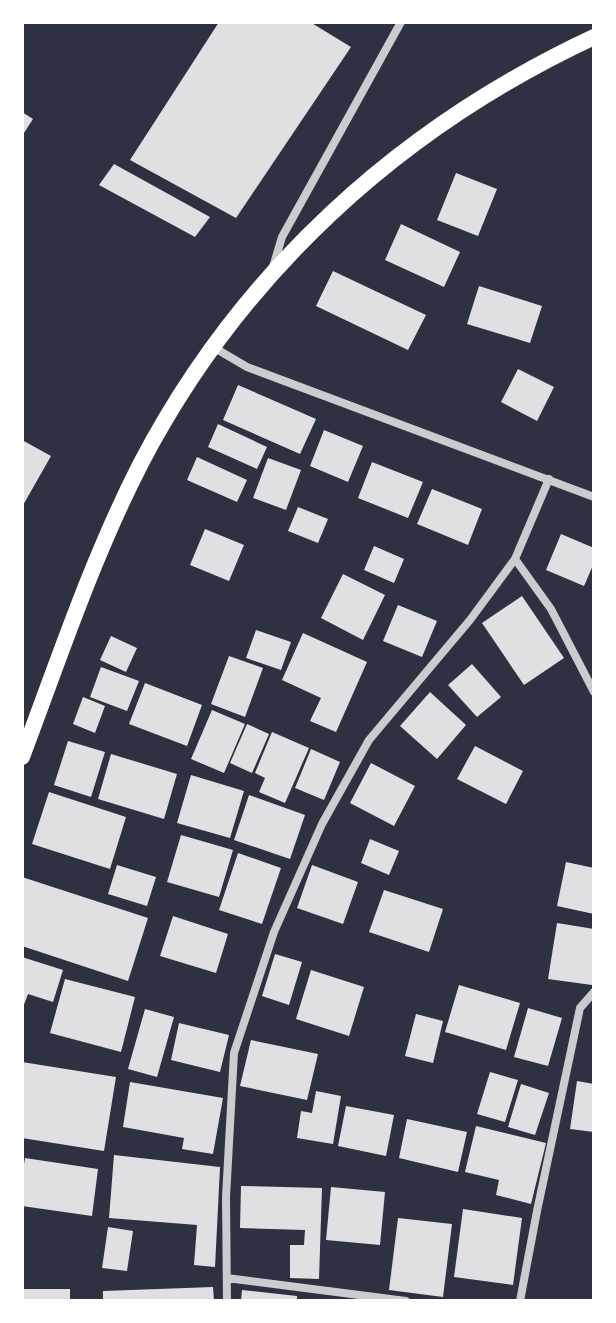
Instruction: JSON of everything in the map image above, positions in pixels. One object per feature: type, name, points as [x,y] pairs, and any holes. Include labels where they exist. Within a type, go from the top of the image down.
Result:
[{"type":"main road","points":[[22,757],[85,589],[120,507],[163,425],[213,347],[270,275],[334,209],[405,149],[507,81],[594,37]]},
{"type":"street","points":[[270,275],[282,237],[401,22]]},
{"type":"street","points":[[213,347],[247,367],[594,497]]},
{"type":"street","points":[[227,1301],[226,1197],[234,1053],[274,932],[322,824],[369,740],[470,620],[515,559],[549,479]]},
{"type":"street","points":[[515,559],[551,609],[594,692]]},
{"type":"street","points":[[520,1301],[580,1008],[594,992]]},
{"type":"street","points":[[227,1278],[406,1301]]},
{"type":"building","points":[[219,22],[310,22],[351,47],[236,218],[130,160]]},
{"type":"building","points":[[22,112],[33,119],[22,136]]},
{"type":"building","points":[[114,164],[210,217],[195,237],[99,185]]},
{"type":"building","points":[[456,173],[497,189],[478,236],[437,220]]},
{"type":"building","points":[[401,224],[460,252],[444,287],[385,260]]},
{"type":"building","points":[[333,271],[426,315],[408,350],[316,306]]},
{"type":"building","points":[[479,286],[542,306],[530,343],[467,324]]},
{"type":"building","points":[[518,369],[554,387],[537,421],[501,402]]},
{"type":"building","points":[[238,385],[316,419],[300,454],[223,420]]},
{"type":"building","points":[[218,424],[267,447],[257,469],[208,447]]},
{"type":"building","points":[[324,430],[363,446],[348,482],[310,466]]},
{"type":"building","points":[[22,440],[51,456],[22,507]]},
{"type":"building","points":[[197,457],[247,480],[237,502],[187,480]]},
{"type":"building","points":[[268,458],[301,470],[286,510],[253,498]]},
{"type":"building","points":[[372,462],[423,482],[408,518],[358,498]]},
{"type":"building","points":[[432,489],[482,509],[468,545],[417,524]]},
{"type":"building","points":[[298,507],[328,519],[318,543],[288,531]]},
{"type":"building","points":[[205,529],[244,545],[229,581],[190,565]]},
{"type":"building","points":[[561,534],[594,548],[594,563],[584,586],[546,570]]},
{"type":"building","points":[[374,546],[404,559],[394,583],[364,570]]},
{"type":"building","points":[[343,574],[385,595],[363,640],[321,618]]},
{"type":"building","points":[[522,596],[564,658],[524,685],[482,623]]},
{"type":"building","points":[[398,605],[437,621],[422,657],[383,641]]},
{"type":"building","points":[[256,630],[291,642],[281,670],[246,658]]},
{"type":"building","points":[[303,633],[367,662],[336,732],[310,721],[321,698],[282,680]]},
{"type":"building","points":[[111,636],[137,648],[126,672],[100,660]]},
{"type":"building","points":[[229,656],[263,668],[245,717],[211,704]]},
{"type":"building","points":[[472,664],[501,697],[477,717],[448,685]]},
{"type":"building","points":[[101,667],[139,681],[127,711],[90,697]]},
{"type":"building","points":[[145,683],[202,705],[187,746],[129,724]]},
{"type":"building","points":[[430,692],[466,725],[437,759],[400,726]]},
{"type":"building","points":[[83,697],[105,706],[95,733],[73,724]]},
{"type":"building","points":[[212,710],[245,724],[224,773],[191,759]]},
{"type":"building","points":[[247,724],[269,734],[252,773],[230,763]]},
{"type":"building","points":[[272,732],[309,748],[285,803],[259,792],[265,778],[255,773]]},
{"type":"building","points":[[68,741],[105,752],[91,797],[54,785]]},
{"type":"building","points":[[475,746],[523,771],[506,804],[457,779]]},
{"type":"building","points":[[311,749],[340,762],[324,800],[295,788]]},
{"type":"building","points":[[111,754],[177,774],[164,819],[98,799]]},
{"type":"building","points":[[371,763],[415,786],[394,826],[350,803]]},
{"type":"building","points":[[191,775],[244,791],[230,838],[177,823]]},
{"type":"building","points":[[49,792],[126,817],[110,869],[32,844]]},
{"type":"building","points":[[249,795],[305,815],[290,859],[234,840]]},
{"type":"building","points":[[181,835],[233,850],[219,897],[167,882]]},
{"type":"building","points":[[370,839],[399,851],[389,875],[361,863]]},
{"type":"building","points":[[238,853],[281,868],[262,924],[219,910]]},
{"type":"building","points":[[566,862],[594,868],[594,914],[557,906]]},
{"type":"building","points":[[117,865],[156,877],[147,906],[108,894]]},
{"type":"building","points":[[312,865],[358,882],[343,924],[297,908]]},
{"type":"building","points":[[22,877],[148,918],[128,981],[22,946]]},
{"type":"building","points":[[384,890],[443,909],[429,952],[369,932]]},
{"type":"building","points":[[173,916],[228,934],[216,973],[160,956]]},
{"type":"building","points":[[557,923],[594,929],[592,985],[548,979]]},
{"type":"building","points":[[275,954],[302,962],[289,1005],[262,996]]},
{"type":"building","points":[[22,957],[63,970],[53,1002],[28,994],[22,1010]]},
{"type":"building","points":[[311,970],[364,987],[349,1036],[296,1019]]},
{"type":"building","points":[[65,979],[135,997],[121,1052],[50,1033]]},
{"type":"building","points":[[459,985],[520,1003],[506,1050],[445,1032]]},
{"type":"building","points":[[528,1008],[562,1018],[548,1066],[514,1057]]},
{"type":"building","points":[[145,1009],[174,1017],[157,1077],[128,1069]]},
{"type":"building","points":[[416,1014],[443,1021],[433,1063],[405,1056]]},
{"type":"building","points":[[179,1023],[229,1035],[220,1072],[171,1060]]},
{"type":"building","points":[[251,1040],[318,1054],[307,1100],[240,1086]]},
{"type":"building","points":[[22,1062],[116,1077],[104,1151],[22,1138]]},
{"type":"building","points":[[490,1072],[518,1080],[505,1122],[477,1114]]},
{"type":"building","points":[[577,1081],[594,1084],[594,1132],[570,1129]]},
{"type":"building","points":[[130,1082],[223,1098],[213,1154],[182,1149],[184,1138],[123,1127]]},
{"type":"building","points":[[521,1084],[549,1093],[535,1135],[508,1127]]},
{"type":"building","points":[[316,1091],[341,1096],[333,1144],[297,1138],[301,1111],[312,1113]]},
{"type":"building","points":[[346,1106],[394,1115],[386,1156],[338,1146]]},
{"type":"building","points":[[407,1119],[467,1132],[458,1172],[399,1158]]},
{"type":"building","points":[[476,1126],[546,1143],[531,1204],[496,1195],[499,1180],[465,1172]]},
{"type":"building","points":[[114,1155],[220,1167],[215,1267],[194,1265],[197,1225],[109,1218]]},
{"type":"building","points":[[25,1158],[98,1169],[92,1216],[22,1206]]},
{"type":"building","points":[[241,1186],[322,1188],[319,1279],[290,1278],[290,1245],[304,1245],[305,1230],[240,1228]]},
{"type":"building","points":[[331,1187],[385,1192],[380,1245],[326,1240]]},
{"type":"building","points":[[463,1209],[522,1218],[513,1285],[454,1277]]},
{"type":"building","points":[[398,1218],[452,1224],[443,1297],[389,1290]]},
{"type":"building","points":[[108,1227],[133,1231],[127,1271],[102,1268]]},
{"type":"building","points":[[213,1287],[214,1301],[103,1301],[103,1291]]},
{"type":"building","points":[[22,1289],[70,1289],[70,1301],[22,1301]]},
{"type":"building","points":[[242,1290],[297,1296],[297,1301],[241,1301]]}]
